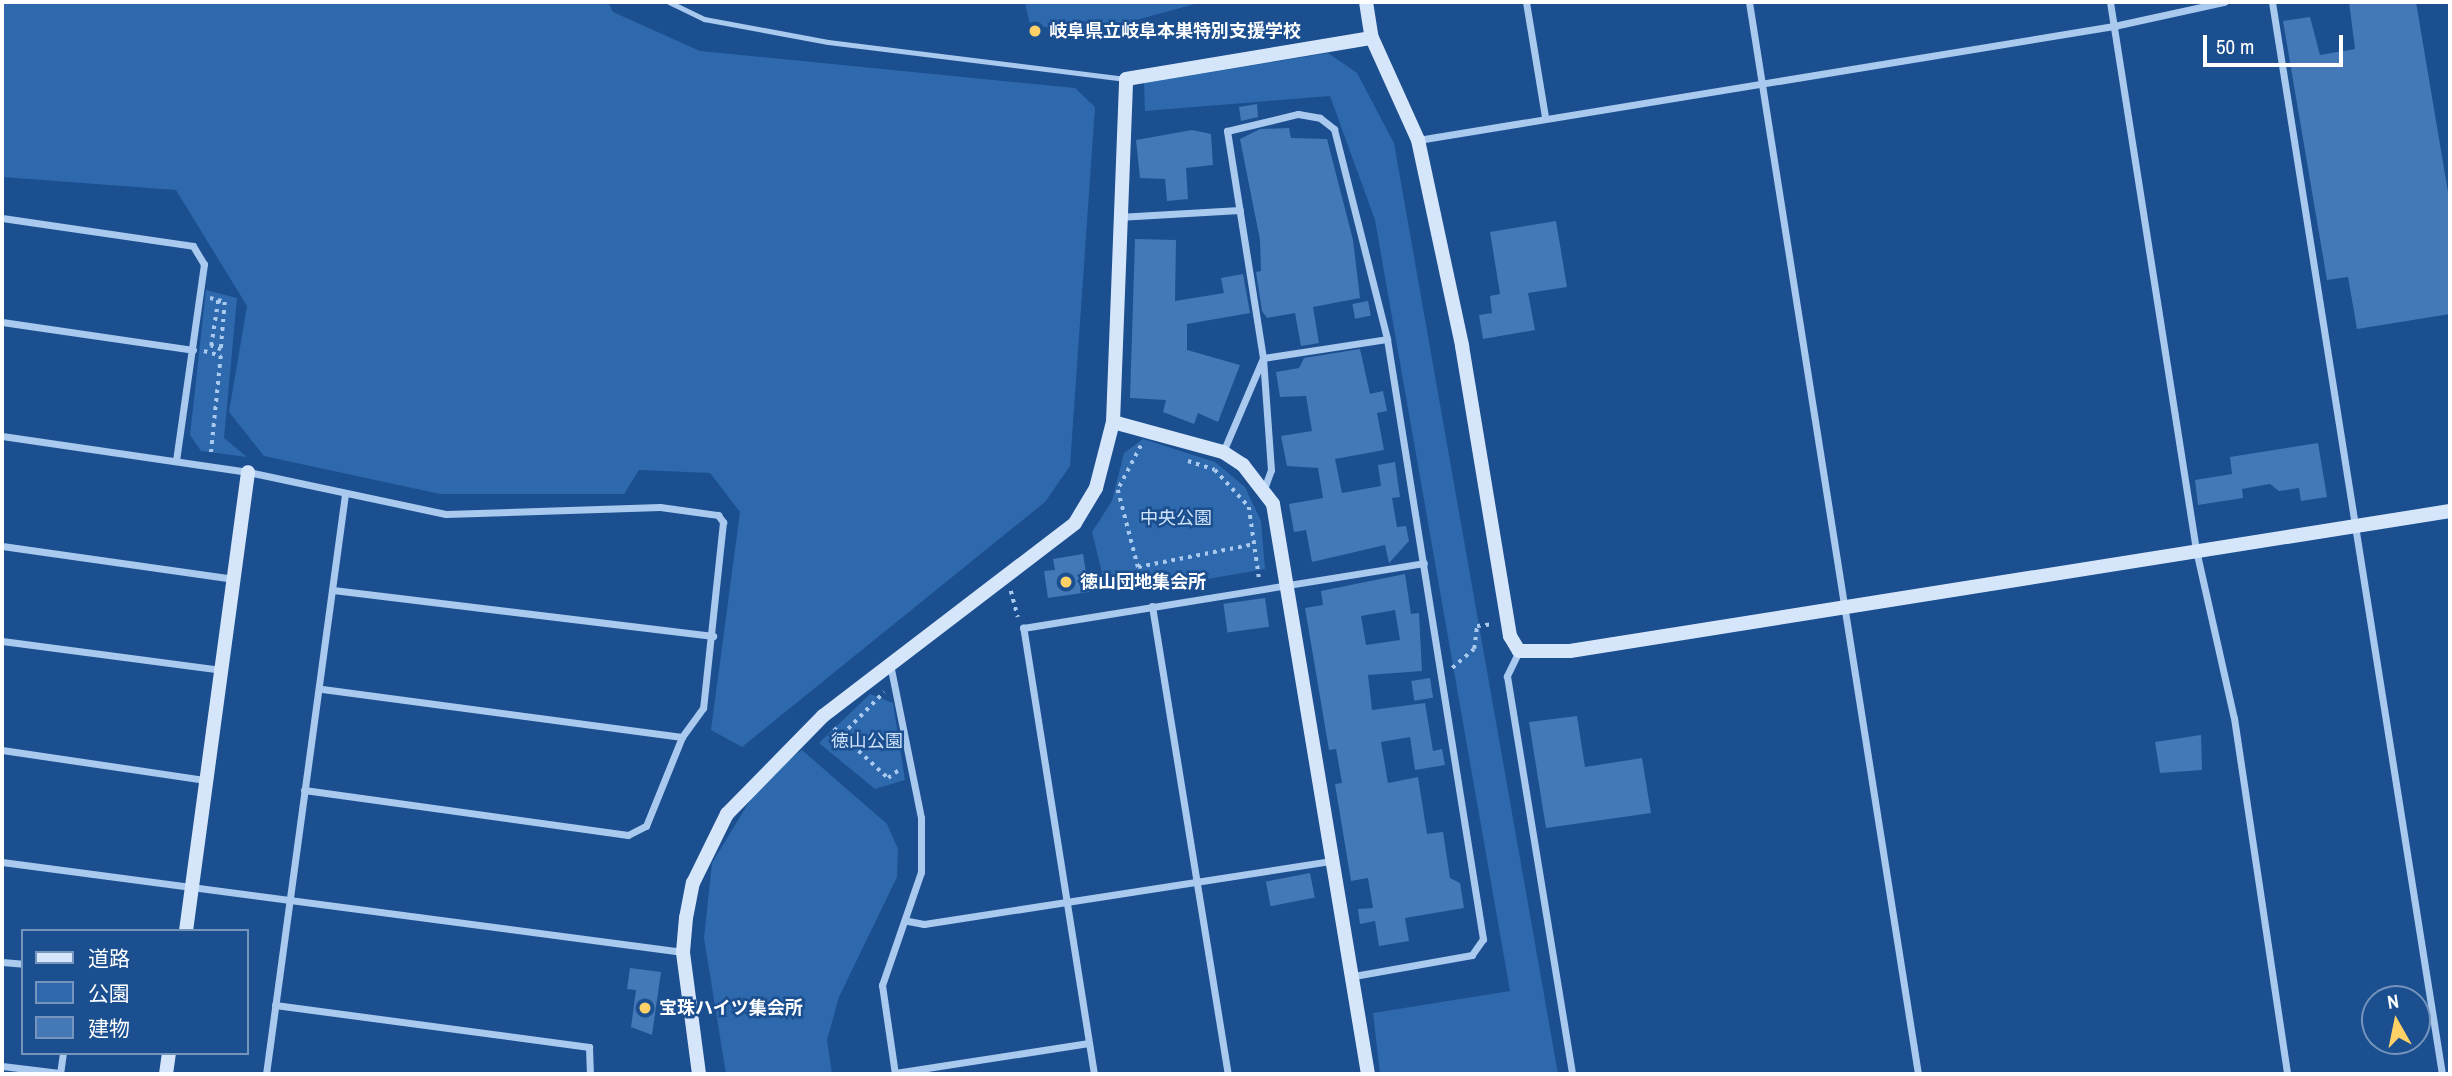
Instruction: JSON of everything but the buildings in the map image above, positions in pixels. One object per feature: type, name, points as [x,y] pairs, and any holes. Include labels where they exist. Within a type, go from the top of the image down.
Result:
[{"type":"street","points":[[1366,2],[1373,38],[1418,140],[1461,346],[1510,636],[1519,651]]},
{"type":"street","points":[[1526,2],[1545,117]]},
{"type":"street","points":[[1749,2],[1918,1074]]},
{"type":"street","points":[[2110,2],[2196,550],[2234,718],[2287,1074]]},
{"type":"street","points":[[1418,140],[1545,117],[2114,26],[2224,2]]},
{"type":"street","points":[[2272,2],[2442,1074]]},
{"type":"street","points":[[699,1074],[683,952],[694,883],[727,814],[823,716],[1075,523],[1096,488],[1114,422],[1118,217],[1125,79],[1373,38]]},
{"type":"street","points":[[1264,489],[1271,470],[1263,358],[1227,131],[1298,114],[1320,118],[1334,129],[1346,157],[1387,339],[1483,939],[1472,955],[1354,976]]},
{"type":"street","points":[[1118,217],[1240,209]]},
{"type":"street","points":[[2,218],[193,246],[204,264],[176,461]]},
{"type":"street","points":[[2,322],[193,350]]},
{"type":"street","points":[[1263,358],[1387,339]]},
{"type":"street","points":[[1223,453],[1263,358]]},
{"type":"street","points":[[1114,422],[1223,453],[1264,489],[1273,504],[1354,976],[1368,1074]]},
{"type":"street","points":[[2,436],[248,472],[446,514],[660,507],[718,515],[725,547],[703,708],[682,737],[646,826],[628,835],[304,790]]},
{"type":"street","points":[[186,929],[248,472]]},
{"type":"street","points":[[266,1074],[345,494]]},
{"type":"street","points":[[1519,651],[1570,651],[2450,511]]},
{"type":"street","points":[[2,546],[234,579]]},
{"type":"street","points":[[1094,1074],[1023,628],[1287,581],[1424,563]]},
{"type":"street","points":[[333,590],[713,636]]},
{"type":"street","points":[[1152,606],[1228,1074]]},
{"type":"street","points":[[2,641],[221,670]]},
{"type":"street","points":[[1519,651],[1507,676],[1572,1074]]},
{"type":"street","points":[[890,664],[921,818],[921,872],[908,921],[891,949],[882,985],[895,1074],[1089,1043]]},
{"type":"street","points":[[320,689],[682,737]]},
{"type":"street","points":[[2,750],[206,780]]},
{"type":"street","points":[[908,921],[924,924],[1333,861]]},
{"type":"street","points":[[2,862],[288,902],[683,952]]},
{"type":"street","points":[[2,962],[21,964]]},
{"type":"street","points":[[275,1005],[589,1047],[590,1074]]},
{"type":"street","points":[[2,1066],[60,1074],[63,1055]]},
{"type":"street","points":[[166,1074],[169,1055]]},
{"type":"lane","points":[[669,2],[704,19],[828,42],[1125,79]]},
{"type":"path","points":[[201,297],[218,300],[225,302],[221,350],[211,346],[218,300]]},
{"type":"path","points":[[201,363],[202,351],[221,356],[210,466]]},
{"type":"path","points":[[1153,449],[1140,445],[1118,489],[1138,566],[1255,544]]},
{"type":"path","points":[[1178,458],[1215,470],[1249,507],[1260,586]]},
{"type":"path","points":[[1011,589],[1023,628]]},
{"type":"path","points":[[1441,673],[1474,649],[1477,626],[1494,624]]},
{"type":"path","points":[[877,677],[888,704]]},
{"type":"path","points":[[842,735],[884,692]]},
{"type":"path","points":[[823,716],[888,778],[907,765]]},
{"type":"green space","points":[[2,2],[608,2],[613,12],[700,51],[1075,88],[1095,107],[1070,466],[1045,502],[742,747],[711,730],[740,512],[710,473],[639,470],[624,494],[440,494],[264,456],[229,412],[247,306],[176,190],[2,177]]},
{"type":"green space","points":[[1025,2],[1202,2],[1089,33],[1030,25]]},
{"type":"green space","points":[[1328,53],[1357,73],[1394,143],[1558,1074],[1380,1074],[1373,1013],[1510,991],[1375,220],[1330,96],[1145,111],[1144,83]]},
{"type":"green space","points":[[206,290],[237,298],[224,438],[247,457],[201,451],[190,435]]},
{"type":"green space","name":"中央公園","points":[[1143,439],[1215,462],[1245,487],[1261,521],[1265,569],[1145,590],[1137,583],[1106,589],[1092,532],[1112,501],[1124,453]]},
{"type":"green space","name":"徳山公園","points":[[870,694],[893,703],[905,780],[875,789],[819,743]]},
{"type":"green space","points":[[802,750],[887,824],[898,849],[897,877],[839,997],[827,1040],[832,1074],[726,1074],[704,938],[712,863],[763,779]]},
{"type":"place","name":"岐阜県立岐阜本巣特別支援学校","points":[[1035,31]]},
{"type":"place","name":"徳山団地集会所","points":[[1066,582]]},
{"type":"place","name":"宝珠ハイツ集会所","points":[[645,1008]]}]
